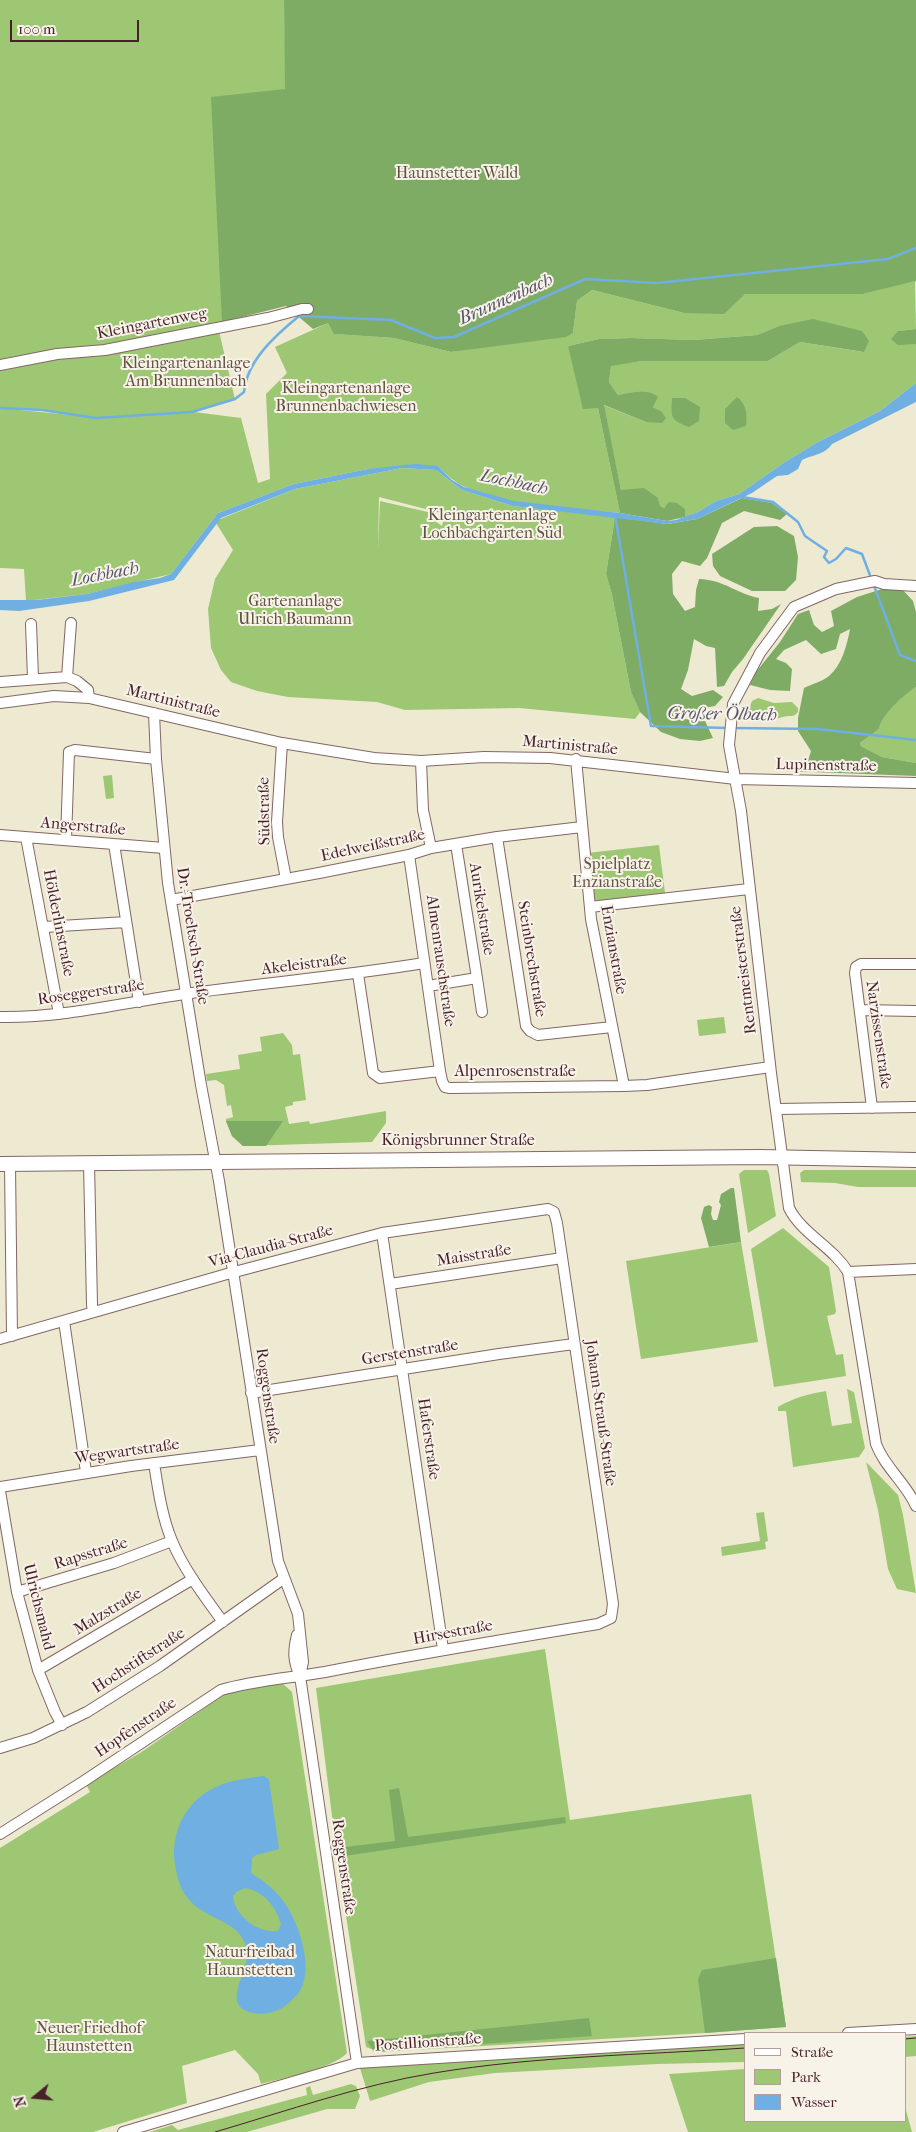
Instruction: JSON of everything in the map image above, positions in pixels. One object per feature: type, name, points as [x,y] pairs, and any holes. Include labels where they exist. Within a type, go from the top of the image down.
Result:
[{"type":"main road","name":"Königsbrunner Straße","points":[[5,1164],[782,1157],[916,1160]]},
{"type":"street","name":"Kleingartenweg","points":[[0,365],[57,354],[104,350],[268,318],[302,308],[308,309]]},
{"type":"street","points":[[736,779],[729,735],[733,704],[760,653],[794,607],[836,589],[873,582],[916,586]]},
{"type":"street","points":[[67,677],[71,623]]},
{"type":"street","points":[[30,624],[33,678]]},
{"type":"street","points":[[0,682],[33,678],[67,677],[77,681],[88,690],[89,698]]},
{"type":"street","name":"Martinistraße","points":[[0,703],[54,696],[89,698],[282,743],[374,758],[421,761],[514,757],[576,760],[736,779]]},
{"type":"street","name":"Dr.-Troeltsch-Straße","points":[[154,713],[164,848],[171,900],[215,1162]]},
{"type":"street","name":"Südstraße","points":[[282,743],[277,822],[286,879]]},
{"type":"street","points":[[66,840],[69,752],[75,750],[156,759]]},
{"type":"street","name":"Enzianstraße","points":[[576,760],[590,907],[624,1086]]},
{"type":"street","points":[[421,761],[423,810],[431,848]]},
{"type":"street","name":"Lupinenstraße","points":[[736,779],[916,783]]},
{"type":"street","name":"Rentmeisterstraße","points":[[736,779],[770,1067],[790,1208],[793,1216],[842,1262],[848,1272]]},
{"type":"street","name":"Edelweißstraße","points":[[171,900],[409,855],[431,848],[497,837],[582,827]]},
{"type":"street","name":"Angerstraße","points":[[0,835],[164,848]]},
{"type":"street","name":"Hölderlinstraße","points":[[26,837],[59,1014]]},
{"type":"street","name":"Steinbrechstraße","points":[[497,837],[526,1026],[530,1031],[538,1035],[612,1027]]},
{"type":"street","points":[[114,844],[139,1002]]},
{"type":"street","name":"Aurikelstraße","points":[[456,844],[482,1012]]},
{"type":"street","name":"Almenrauschstraße","points":[[409,855],[440,1071]]},
{"type":"street","points":[[590,907],[749,889]]},
{"type":"street","points":[[44,927],[126,922]]},
{"type":"street","name":"Akeleistraße","points":[[186,994],[358,974],[424,963]]},
{"type":"street","name":"Narzissenstraße","points":[[872,1108],[855,973],[856,967],[861,964],[916,964]]},
{"type":"street","name":"Alpenrosenstraße","points":[[358,974],[373,1073],[380,1078],[440,1071],[442,1082],[445,1087],[450,1088],[624,1086],[770,1067]]},
{"type":"street","name":"Aurikelstraße","points":[[428,986],[477,978]]},
{"type":"street","name":"Roseggerstraße","points":[[0,1017],[25,1018],[59,1014],[186,994]]},
{"type":"street","points":[[860,1010],[916,1011]]},
{"type":"street","points":[[776,1108],[916,1107]]},
{"type":"street","name":"Roggenstraße","points":[[215,1162],[278,1561],[283,1579],[298,1614],[298,1631],[303,1662],[300,1676],[357,2063]]},
{"type":"street","points":[[89,1163],[93,1312]]},
{"type":"street","points":[[5,1164],[12,1336]]},
{"type":"street","name":"Via-Claudia-Straße","points":[[0,1339],[233,1272],[382,1233],[548,1209],[554,1212]]},
{"type":"street","name":"Johann-Strauß-Straße","points":[[554,1212],[614,1604],[611,1618]]},
{"type":"street","name":"Haferstraße","points":[[382,1233],[444,1649]]},
{"type":"street","name":"Maisstraße","points":[[390,1284],[562,1258]]},
{"type":"street","points":[[916,1269],[848,1272],[876,1444],[887,1466],[913,1494],[916,1506]]},
{"type":"street","points":[[64,1321],[86,1472]]},
{"type":"street","name":"Gerstenstraße","points":[[251,1392],[574,1344]]},
{"type":"street","name":"Wegwartstraße","points":[[0,1487],[86,1472],[260,1450]]},
{"type":"street","points":[[154,1463],[160,1500],[172,1541],[193,1579],[223,1622]]},
{"type":"street","name":"Ulrichsmahd","points":[[0,1491],[4,1539],[17,1592],[38,1670],[62,1725]]},
{"type":"street","name":"Rapsstraße","points":[[17,1592],[117,1562],[172,1541]]},
{"type":"street","name":"Malzstraße","points":[[38,1670],[193,1579]]},
{"type":"street","name":"Hochstiftstraße","points":[[0,1748],[33,1738],[87,1712],[223,1622],[283,1579]]},
{"type":"street","name":"Hirsestraße","points":[[300,1676],[444,1649],[598,1624],[611,1618]]},
{"type":"street","name":"Hopfenstraße","points":[[0,1834],[221,1690],[241,1684],[300,1676]]},
{"type":"street","points":[[865,2032],[916,2029]]},
{"type":"street","name":"Postillionstraße","points":[[123,2132],[357,2063],[744,2039]]},
{"type":"green space","points":[[0,0],[284,0],[286,89],[222,322],[218,327],[235,399],[194,412],[241,418],[258,483],[270,479],[266,394],[287,373],[275,347],[328,323],[335,334],[394,338],[451,352],[573,333],[577,301],[592,290],[684,313],[745,294],[863,294],[915,280],[916,329],[898,331],[898,344],[916,344],[916,383],[880,411],[816,443],[739,494],[716,501],[698,512],[685,517],[685,509],[667,506],[664,508],[659,506],[658,498],[621,490],[603,405],[646,422],[661,411],[653,407],[655,401],[646,392],[618,395],[609,382],[611,365],[642,361],[768,361],[800,342],[863,352],[779,326],[757,335],[694,340],[599,339],[568,346],[598,408],[620,513],[541,506],[502,499],[461,485],[450,478],[438,466],[368,469],[294,484],[218,513],[171,574],[87,594],[26,601],[24,569],[0,568]],"holes":[[[9,409],[42,410],[82,416]]]},
{"type":"green space","name":"Haunstetter Wald","points":[[284,0],[916,0],[916,282],[863,294],[745,294],[724,314],[684,313],[592,290],[577,301],[573,333],[566,337],[451,352],[394,338],[334,334],[328,323],[313,329],[286,306],[222,322],[211,97],[285,89]]},
{"type":"green space","points":[[813,319],[862,331],[869,341],[864,352],[800,342],[768,361],[642,361],[611,366],[609,382],[618,395],[639,392],[654,394],[658,397],[653,407],[661,411],[666,418],[662,423],[646,422],[604,405],[621,490],[644,488],[658,498],[660,506],[664,508],[669,502],[677,503],[685,509],[685,517],[667,521],[620,513],[598,408],[583,409],[568,346],[599,339],[694,340],[757,335],[779,326]]},
{"type":"green space","points":[[916,329],[916,344],[898,345],[891,339],[898,331]]},
{"type":"green space","points":[[737,397],[743,403],[746,410],[746,426],[733,430],[725,423],[725,409]]},
{"type":"green space","points":[[672,398],[685,398],[700,407],[699,421],[689,427],[675,420],[672,414]]},
{"type":"green space","points":[[402,468],[436,470],[462,490],[513,506],[615,517],[606,574],[612,595],[631,692],[640,712],[635,719],[519,708],[405,710],[377,702],[288,697],[257,691],[231,682],[221,670],[211,648],[208,609],[215,579],[233,550],[216,523],[218,520],[295,489]],"holes":[[[379,497],[445,514],[442,526],[432,519],[432,513],[380,501],[378,550]]]},
{"type":"green space","points":[[742,498],[772,503],[787,514],[780,520],[744,511],[722,523],[707,558],[700,566],[682,561],[672,574],[673,594],[685,611],[695,607],[699,579],[724,584],[759,598],[758,611],[772,609],[781,604],[724,686],[717,687],[715,648],[706,646],[694,639],[688,670],[681,689],[692,696],[713,690],[723,697],[715,706],[675,713],[685,719],[705,721],[713,738],[700,741],[680,739],[661,732],[640,712],[631,692],[612,595],[606,574],[615,517],[667,524],[697,519]]},
{"type":"green space","points":[[777,526],[794,536],[798,557],[796,580],[785,591],[752,591],[720,576],[713,566],[712,554],[754,527]]},
{"type":"green space","points":[[882,589],[902,589],[913,601],[916,612],[916,687],[888,712],[879,729],[860,743],[861,746],[882,757],[916,763],[916,776],[786,771],[785,764],[807,764],[811,751],[798,731],[798,718],[804,688],[824,679],[834,671],[843,654],[850,629],[840,634],[836,649],[821,654],[806,640],[784,650],[776,659],[786,663],[792,669],[790,691],[770,690],[750,685],[756,672],[780,642],[798,614],[809,610],[814,625],[822,632],[834,626],[831,611],[857,597]]},
{"type":"green space","points":[[916,687],[916,763],[882,757],[861,746],[860,743],[879,729],[880,724],[893,706]]},
{"type":"green space","points":[[758,698],[774,703],[792,702],[798,708],[798,712],[793,716],[773,719],[760,718],[749,709],[752,701]]},
{"type":"green space","points":[[112,775],[114,798],[106,799],[103,776]]},
{"type":"green space","name":"Spielplatz Enzianstraße","points":[[659,845],[665,893],[600,901],[593,899],[587,853]]},
{"type":"green space","points":[[724,1017],[726,1033],[699,1036],[697,1020]]},
{"type":"green space","points":[[283,1033],[292,1045],[293,1055],[300,1054],[306,1100],[293,1102],[293,1105],[285,1107],[289,1124],[309,1121],[310,1124],[386,1111],[386,1123],[372,1142],[243,1146],[232,1136],[226,1119],[233,1117],[231,1105],[227,1106],[224,1085],[216,1080],[207,1081],[206,1074],[240,1069],[238,1055],[262,1051],[260,1037]]},
{"type":"green space","points":[[226,1121],[283,1121],[266,1146],[243,1146],[232,1136]]},
{"type":"green space","points":[[744,1170],[767,1170],[776,1216],[748,1233],[739,1174]]},
{"type":"green space","points":[[804,1170],[916,1170],[916,1187],[858,1187],[835,1183],[801,1182],[800,1173]]},
{"type":"green space","points":[[734,1188],[741,1242],[709,1247],[701,1218],[704,1207],[709,1205],[712,1207],[711,1214],[713,1220],[717,1220],[721,1205],[719,1202],[721,1194]]},
{"type":"green space","points":[[783,1228],[829,1267],[836,1311],[835,1314],[827,1316],[836,1355],[843,1354],[846,1376],[774,1387],[751,1249]]},
{"type":"green space","points":[[741,1242],[758,1342],[641,1359],[626,1261]]},
{"type":"green space","points":[[847,1389],[854,1392],[865,1448],[859,1457],[793,1467],[786,1411],[778,1411],[778,1407],[801,1397],[826,1391],[832,1426],[852,1423]]},
{"type":"green space","points":[[866,1462],[898,1495],[916,1593],[897,1589],[888,1569],[878,1510]]},
{"type":"green space","points":[[764,1512],[768,1541],[765,1542],[766,1549],[722,1556],[721,1547],[760,1541],[756,1513]]},
{"type":"green space","points":[[545,1649],[570,1820],[751,1794],[786,2027],[379,2052],[366,2047],[337,1856],[316,1688]]},
{"type":"green space","points":[[282,1683],[292,1692],[347,2053],[340,2059],[319,2068],[261,2084],[258,2074],[235,2050],[182,2066],[187,2103],[93,2132],[0,2132],[0,1848],[90,1792],[86,1784],[140,1753],[225,1694]]},
{"type":"green space","points":[[399,1788],[408,1837],[565,1817],[566,1823],[338,1857],[337,1848],[395,1841],[389,1790]]},
{"type":"green space","points":[[776,1958],[786,2027],[705,2033],[698,1979],[702,1970]]},
{"type":"green space","points":[[589,2018],[592,2036],[374,2052],[367,2041]]},
{"type":"green space","points":[[916,2036],[916,2056],[906,2057],[906,2037]]},
{"type":"green space","points":[[744,2043],[744,2062],[657,2064],[495,2073],[429,2082],[370,2101],[360,2068]]},
{"type":"green space","points":[[744,2069],[744,2122],[906,2122],[906,2111],[912,2132],[688,2132],[669,2074]]},
{"type":"green space","points":[[351,2084],[356,2086],[360,2096],[355,2109],[327,2109],[247,2132],[150,2132],[172,2125],[178,2130],[307,2095],[306,2088],[310,2086],[313,2095]]},
{"type":"water","points":[[916,383],[916,402],[832,444],[823,452],[802,460],[798,469],[788,475],[777,476],[752,493],[697,519],[667,524],[513,506],[462,490],[436,470],[402,468],[295,489],[221,518],[174,580],[89,601],[19,611],[0,610],[0,600],[37,600],[87,594],[171,574],[218,513],[294,484],[368,469],[417,464],[438,466],[452,480],[464,487],[514,501],[620,513],[667,521],[676,520],[698,512],[716,501],[739,494],[816,443],[880,411]]},
{"type":"water","points":[[264,1776],[269,1780],[279,1849],[256,1855],[252,1858],[251,1873],[277,1893],[286,1905],[298,1928],[305,1954],[306,1967],[305,1979],[296,1996],[281,2008],[263,2014],[249,2012],[241,2007],[237,2000],[237,1992],[246,1963],[247,1953],[242,1937],[229,1925],[206,1913],[191,1902],[178,1880],[174,1852],[175,1841],[182,1819],[196,1800],[216,1787]],"holes":[[[245,1888],[263,1896],[276,1912],[281,1924],[278,1931],[270,1931],[255,1926],[248,1922],[238,1910],[233,1896],[236,1892]]]},
{"type":"waterway","name":"Brunnenbach","points":[[0,408],[42,410],[96,418],[192,412],[235,399],[244,392],[246,380],[251,369],[264,349],[299,316],[391,320],[435,338],[454,337],[585,279],[657,283],[888,259],[916,248]]},
{"type":"waterway","points":[[742,497],[773,502],[798,522],[805,536],[827,551],[824,557],[829,563],[836,559],[846,548],[862,554],[871,578]]},
{"type":"waterway","name":"Großer Ölbach","points":[[615,515],[651,726],[728,728]]},
{"type":"waterway","points":[[873,583],[900,655],[916,661]]},
{"type":"waterway","name":"Großer Ölbach","points":[[733,728],[818,729],[916,740]]},
{"type":"tram line","points":[[906,2039],[916,2038]]},
{"type":"tram line","points":[[215,2132],[351,2091],[434,2073],[550,2059],[744,2048]]},
{"type":"park label","name":"Kleingartenanlage Am Brunnenbach","points":[[186,373]]},
{"type":"park label","name":"Kleingartenanlage Brunnenbachwiesen","points":[[346,398]]},
{"type":"park label","name":"Kleingartenanlage Lochbachgärten Süd","points":[[492,525]]},
{"type":"park label","name":"Gartenanlage Ulrich Baumann","points":[[295,611]]},
{"type":"park label","name":"Naturfreibad Haunstetten","points":[[250,1962]]},
{"type":"park label","name":"Neuer Friedhof Haunstetten","points":[[89,2038]]},
{"type":"water label","name":"Lochbach","points":[[514,483]]},
{"type":"water label","name":"Lochbach","points":[[105,575]]}]
